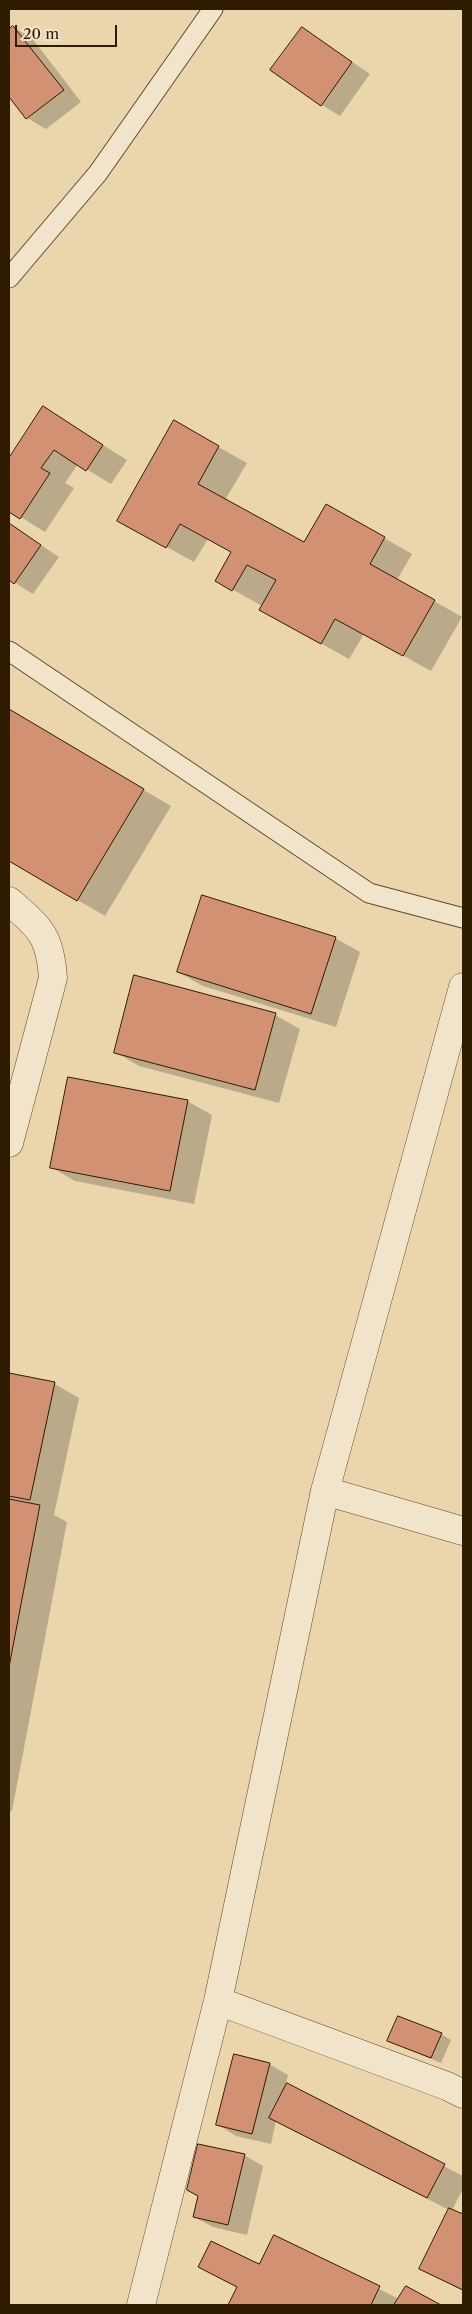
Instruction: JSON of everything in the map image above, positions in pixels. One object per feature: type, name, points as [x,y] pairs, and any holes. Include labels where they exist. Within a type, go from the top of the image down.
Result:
[{"type":"street","points":[[9,901],[38,927],[51,953],[53,978],[9,1143]]},
{"type":"street","points":[[141,2305],[218,2000],[325,1491],[463,987]]},
{"type":"street","points":[[325,1491],[463,1531]]},
{"type":"street","points":[[218,2000],[447,2086],[463,2094]]},
{"type":"lane","points":[[9,278],[98,174],[213,9]]},
{"type":"lane","points":[[9,651],[369,893],[463,918]]},
{"type":"building","points":[[13,26],[64,90],[26,119],[9,97],[9,29]]},
{"type":"building","points":[[302,27],[352,62],[321,106],[270,70]]},
{"type":"building","points":[[43,406],[103,445],[86,471],[54,450],[41,468],[50,473],[20,519],[9,512],[9,458]]},
{"type":"building","points":[[174,420],[219,446],[198,484],[304,542],[326,504],[385,537],[370,564],[435,600],[403,656],[335,619],[321,644],[259,610],[276,580],[247,565],[232,591],[215,581],[231,552],[180,524],[166,548],[117,521]]},
{"type":"building","points":[[9,523],[41,545],[14,584],[9,580]]},
{"type":"building","points":[[9,709],[144,789],[77,901],[9,861]]},
{"type":"building","points":[[202,895],[336,937],[311,1014],[177,972]]},
{"type":"building","points":[[134,975],[276,1013],[255,1090],[114,1053]]},
{"type":"building","points":[[68,1077],[188,1100],[170,1191],[50,1168]]},
{"type":"building","points":[[9,1373],[55,1382],[30,1500],[9,1496]]},
{"type":"building","points":[[9,1499],[40,1505],[9,1667]]},
{"type":"building","points":[[398,2016],[442,2033],[431,2058],[387,2041]]},
{"type":"building","points":[[234,2054],[270,2063],[252,2134],[216,2125]]},
{"type":"building","points":[[287,2083],[445,2164],[427,2198],[269,2118]]},
{"type":"building","points":[[198,2144],[245,2154],[228,2225],[193,2217],[198,2196],[187,2190]]},
{"type":"building","points":[[449,2208],[463,2214],[463,2290],[419,2269]]},
{"type":"building","points":[[274,2235],[380,2286],[371,2305],[228,2305],[237,2287],[198,2267],[211,2241],[259,2264]]},
{"type":"building","points":[[406,2286],[441,2305],[394,2305]]}]
